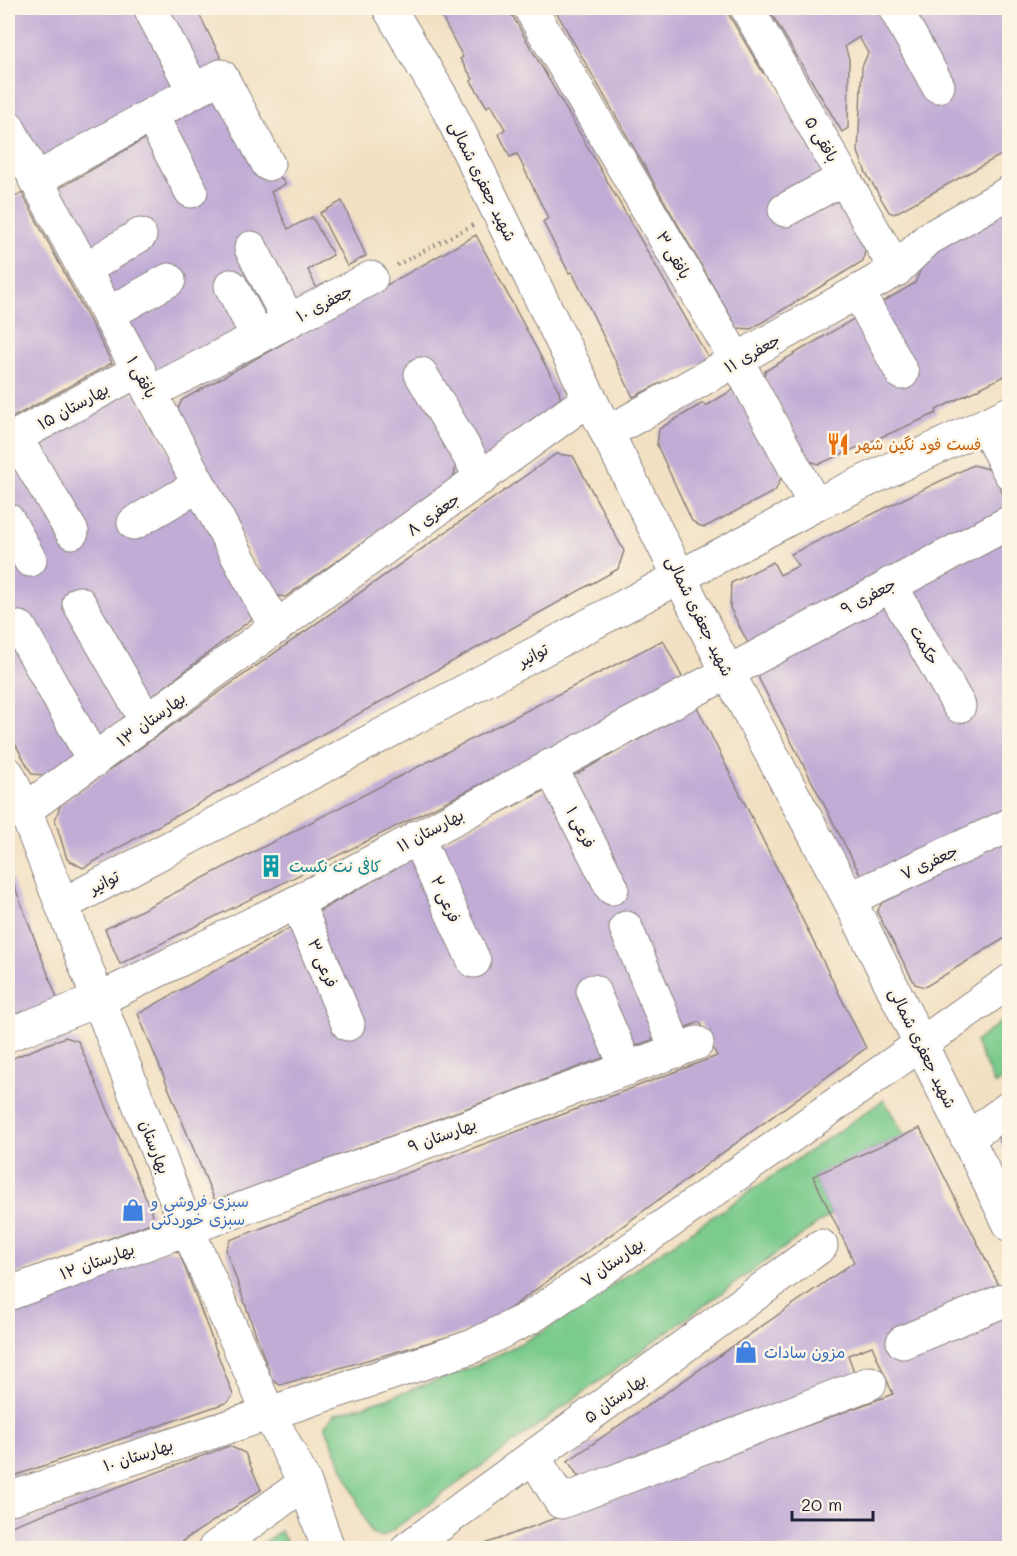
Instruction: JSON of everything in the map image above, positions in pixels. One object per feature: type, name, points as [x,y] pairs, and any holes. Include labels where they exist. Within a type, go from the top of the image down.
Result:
[{"type":"street","name":"شهید جعفری شمالی","points":[[389,8],[445,103],[607,433],[727,671],[849,899],[1010,1225]]},
{"type":"street","name":"بافقی ۳","points":[[530,8],[737,362],[815,505]]},
{"type":"street","name":"بافقی ۵","points":[[747,8],[896,270]]},
{"type":"street","points":[[895,8],[938,86]]},
{"type":"street","points":[[152,12],[194,91]]},
{"type":"street","points":[[24,176],[151,115],[221,76],[268,164]]},
{"type":"street","points":[[151,115],[191,191]]},
{"type":"street","name":"بافقی ۱","points":[[8,127],[24,176],[84,270],[276,628]]},
{"type":"street","points":[[785,210],[844,178]]},
{"type":"street","name":"جعفری ۱۱","points":[[607,433],[737,362],[896,270],[928,239],[1010,192]]},
{"type":"street","points":[[84,270],[140,235]]},
{"type":"street","points":[[251,248],[289,321]]},
{"type":"street","name":"جعفری ۱۰","points":[[144,382],[258,337],[371,278]]},
{"type":"street","points":[[108,314],[169,280]]},
{"type":"street","points":[[231,286],[258,337]]},
{"type":"street","points":[[858,292],[902,373]]},
{"type":"street","points":[[421,374],[482,478]]},
{"type":"street","name":"بهارستان ۱۵","points":[[11,439],[144,382]]},
{"type":"street","name":"جعفری ۸","points":[[276,628],[590,398]]},
{"type":"street","points":[[997,419],[1010,473]]},
{"type":"street","name":"توانیر","points":[[62,905],[815,505],[997,419]]},
{"type":"street","points":[[11,439],[72,532]]},
{"type":"street","points":[[134,523],[199,485]]},
{"type":"street","points":[[8,520],[30,560]]},
{"type":"street","name":"جعفری ۹","points":[[727,671],[1010,522]]},
{"type":"street","name":"حکمت","points":[[890,584],[959,706]]},
{"type":"street","points":[[79,603],[147,722]]},
{"type":"street","points":[[20,628],[93,761]]},
{"type":"street","name":"بهارستان ۱۳","points":[[14,790],[93,761],[276,628]]},
{"type":"street","name":"بهارستان ۱۱","points":[[8,1035],[98,1000],[297,902],[727,671]]},
{"type":"street","name":"فرعی ۱","points":[[550,766],[612,888]]},
{"type":"street","name":"بهارستان","points":[[14,790],[62,905],[187,1228],[268,1412],[305,1483],[328,1548]]},
{"type":"street","name":"جعفری ۷","points":[[849,899],[1010,825]]},
{"type":"street","name":"فرعی ۲","points":[[417,837],[474,961]]},
{"type":"street","name":"فرعی ۳","points":[[297,902],[348,1024]]},
{"type":"street","name":"بهارستان ۹","points":[[187,1228],[687,1047],[626,928]]},
{"type":"street","name":"بهارستان ۷","points":[[268,1412],[471,1347],[531,1317],[610,1264],[1010,981]]},
{"type":"street","points":[[593,990],[627,1068]]},
{"type":"street","points":[[968,1138],[1010,1107]]},
{"type":"street","name":"بهارستان ۱۲","points":[[8,1293],[187,1228]]},
{"type":"street","name":"بهارستان ۵","points":[[408,1548],[821,1246]]},
{"type":"street","points":[[903,1342],[1010,1298]]},
{"type":"street","points":[[534,1457],[561,1502],[870,1383]]},
{"type":"street","name":"بهارستان ۱۰","points":[[8,1499],[268,1412]]},
{"type":"street","points":[[215,1548],[305,1483]]},
{"type":"path","name":"جعفری ۱۰","points":[[371,278],[498,213]]},
{"type":"green space","points":[[1009,1016],[1009,1074],[995,1085],[975,1042]]},
{"type":"green space","points":[[884,1100],[904,1135],[813,1176],[831,1214],[383,1537],[371,1533],[325,1425],[335,1414],[391,1397],[476,1366],[543,1332]]},
{"type":"green space","points":[[280,1531],[290,1548],[255,1548]]},
{"type":"building","points":[[8,8],[148,8],[186,87],[36,163],[8,98]]},
{"type":"building","points":[[156,8],[196,8],[225,66],[196,82]]},
{"type":"building","points":[[437,8],[508,8],[709,359],[633,397],[572,272],[569,273],[543,222],[548,218],[517,154],[510,157],[499,134],[505,129],[491,104],[487,107],[471,81],[473,79],[460,59],[463,57]]},
{"type":"building","points":[[554,8],[725,8],[763,73],[767,71],[836,190],[866,246],[863,261],[751,329],[737,328]]},
{"type":"building","points":[[768,8],[1010,8],[1010,150],[894,214],[889,212],[866,173],[858,152],[862,67],[868,53],[859,37],[845,46],[849,59],[848,128],[842,132]]},
{"type":"building","points":[[224,93],[285,184],[271,192],[288,229],[312,217],[333,255],[308,270],[320,295],[162,379],[113,303],[89,260],[58,189]]},
{"type":"building","points":[[22,193],[112,363],[8,420],[8,200]]},
{"type":"building","points":[[1010,200],[1010,373],[936,410],[937,413],[819,464],[809,461],[764,377],[765,371],[915,283],[931,244]]},
{"type":"building","points":[[342,201],[366,256],[347,266],[320,213]]},
{"type":"building","points":[[476,235],[559,391],[561,405],[485,459],[456,461],[454,479],[285,597],[274,595],[176,413],[182,400]]},
{"type":"building","points":[[734,389],[783,474],[775,491],[705,527],[700,526],[692,521],[657,445],[659,429],[703,403],[706,406]]},
{"type":"building","points":[[129,393],[138,395],[258,614],[58,770],[44,775],[32,774],[8,731],[8,459]]},
{"type":"building","points":[[556,454],[573,456],[624,551],[618,569],[83,868],[67,859],[55,820],[61,804]]},
{"type":"building","points":[[973,465],[992,470],[1006,501],[1001,515],[750,647],[730,608],[731,583],[773,562],[780,575],[798,566],[791,554]]},
{"type":"building","points":[[1010,534],[1010,811],[863,880],[759,679],[759,663],[902,592]]},
{"type":"building","points":[[663,640],[683,679],[678,686],[120,964],[105,929]]},
{"type":"building","points":[[697,707],[866,1048],[486,1326],[280,1385],[272,1380],[226,1250],[230,1240],[717,1056],[700,1022],[215,1201],[138,1014],[438,844],[564,781]]},
{"type":"building","points":[[1010,838],[1010,935],[925,987],[915,984],[877,912],[886,895]]},
{"type":"building","points":[[8,869],[57,998],[51,1010],[8,1026]]},
{"type":"building","points":[[65,1037],[78,1041],[153,1215],[148,1224],[8,1277],[8,1060]]},
{"type":"building","points":[[920,1128],[1010,1308],[1010,1548],[474,1548],[893,1394],[872,1346],[848,1355],[857,1380],[583,1484],[568,1461],[854,1262],[813,1176]]},
{"type":"building","points":[[1010,1129],[1010,1163],[998,1137]]},
{"type":"building","points":[[168,1250],[179,1252],[233,1395],[228,1402],[8,1478],[8,1310]]},
{"type":"building","points":[[229,1446],[245,1453],[261,1490],[172,1548],[8,1548],[8,1527]]},
{"type":"place","name":"فست فود نگین شهر","points":[[838,444]]},
{"type":"place","name":"کافی نت نکست","points":[[271,866]]},
{"type":"place","name":"سبزی فروشی و سبزی خوردکنی","points":[[133,1210]]},
{"type":"place","name":"مزون سادات","points":[[746,1352]]}]
